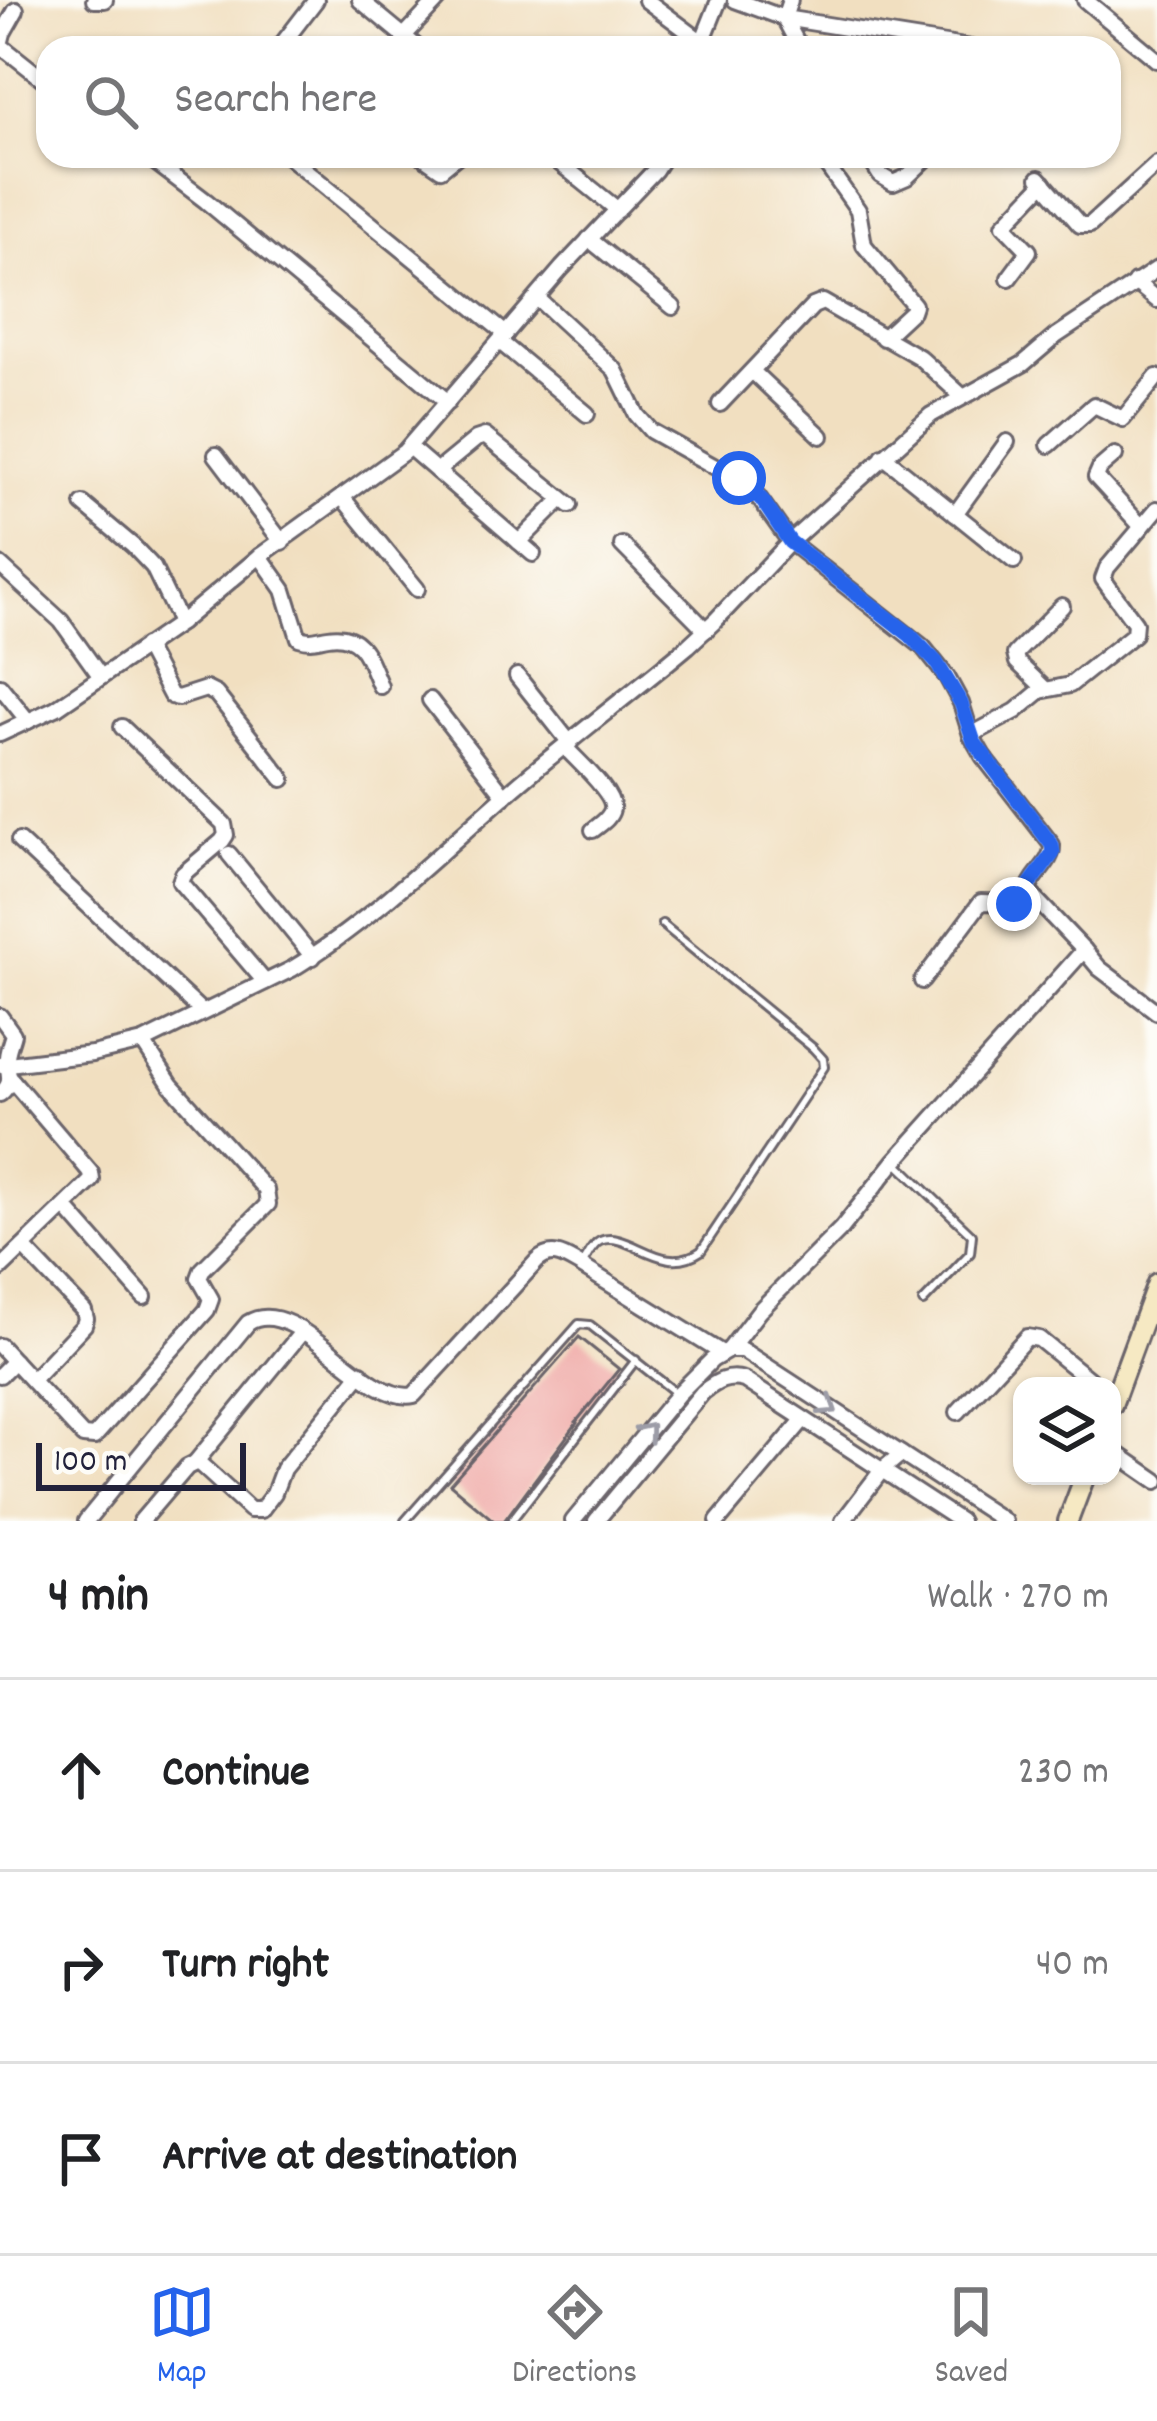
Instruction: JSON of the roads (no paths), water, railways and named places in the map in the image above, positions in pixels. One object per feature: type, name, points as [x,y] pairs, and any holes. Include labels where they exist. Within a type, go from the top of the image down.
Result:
[{"type":"street","points":[[94,0],[104,0]]},
{"type":"street","points":[[288,36],[316,0]]},
{"type":"street","points":[[360,0],[404,36],[438,0]]},
{"type":"street","points":[[646,0],[690,36]]},
{"type":"street","points":[[704,36],[718,0]]},
{"type":"street","points":[[735,0],[784,18],[896,36]]},
{"type":"street","points":[[790,0],[784,18],[794,36]]},
{"type":"street","points":[[1085,0],[1157,60]]},
{"type":"street","points":[[16,10],[0,45],[36,74]]},
{"type":"street","points":[[1009,278],[1029,251],[1004,225],[1042,181],[1085,226],[1157,164]]},
{"type":"street","points":[[163,168],[448,401]]},
{"type":"street","points":[[302,168],[587,414]]},
{"type":"street","points":[[566,168],[618,210]]},
{"type":"street","points":[[0,734],[56,708],[180,623],[260,556],[409,447],[656,168]]},
{"type":"street","points":[[828,168],[858,210],[865,244],[914,305],[883,338]]},
{"type":"street","points":[[876,168],[892,183],[916,168]]},
{"type":"street","points":[[589,239],[674,307]]},
{"type":"street","points":[[6,1070],[143,1042],[313,957],[706,630],[790,542],[931,415],[1023,364],[1157,268]]},
{"type":"street","points":[[1135,282],[1157,300]]},
{"type":"street","points":[[537,298],[615,370],[644,424],[751,487],[790,542],[923,647],[961,703],[970,735],[1052,845],[1053,853],[1028,887],[1030,896],[1113,979],[1157,1012]]},
{"type":"street","points":[[720,404],[818,303],[829,304],[931,365],[962,396]]},
{"type":"street","points":[[753,372],[821,436]]},
{"type":"street","points":[[1049,445],[1094,405],[1123,419],[1157,377]]},
{"type":"street","points":[[437,471],[485,436],[566,502],[519,542]]},
{"type":"street","points":[[955,514],[1007,442]]},
{"type":"street","points":[[409,447],[533,554]]},
{"type":"street","points":[[216,455],[282,542]]},
{"type":"street","points":[[1114,455],[1096,477],[1142,527]]},
{"type":"street","points":[[883,456],[1014,561]]},
{"type":"street","points":[[342,497],[417,589]]},
{"type":"street","points":[[83,504],[153,567],[180,623]]},
{"type":"street","points":[[970,735],[1022,707],[1045,688],[1070,686],[1134,634],[1135,623],[1102,579],[1157,509]]},
{"type":"street","points":[[622,545],[706,630]]},
{"type":"street","points":[[260,556],[284,590],[297,632],[305,641],[340,636],[356,640],[380,686]]},
{"type":"street","points":[[0,566],[61,621],[101,676]]},
{"type":"street","points":[[1045,688],[1017,662],[1015,654],[1062,606]]},
{"type":"street","points":[[145,646],[171,696],[206,689],[216,694],[283,779]]},
{"type":"street","points":[[517,676],[611,796],[608,818],[593,830]]},
{"type":"street","points":[[0,686],[28,722]]},
{"type":"street","points":[[430,700],[506,796]]},
{"type":"street","points":[[122,727],[224,824],[223,841],[183,874],[180,882],[265,982]]},
{"type":"street","points":[[20,842],[201,1011]]},
{"type":"street","points":[[229,854],[313,957]]},
{"type":"street","points":[[922,982],[981,902],[1014,904],[1030,896]]},
{"type":"street","points":[[573,1521],[678,1394],[726,1351],[841,1229],[895,1161],[1084,950]]},
{"type":"street","points":[[0,1016],[13,1034],[7,1055],[9,1086],[0,1094]]},
{"type":"street","points":[[0,1346],[83,1436],[94,1437],[211,1304],[199,1278],[202,1270],[268,1204],[266,1190],[171,1085],[143,1042]]},
{"type":"street","points":[[0,1269],[92,1180],[6,1070]]},
{"type":"street","points":[[66,1208],[144,1297]]},
{"type":"street","points":[[23,1247],[84,1311],[86,1319],[32,1380]]},
{"type":"street","points":[[86,1521],[248,1322],[257,1317],[284,1318],[397,1396],[414,1395],[544,1255],[560,1254],[726,1351],[742,1350],[1004,1521]]},
{"type":"street","points":[[1121,1380],[1157,1283]]},
{"type":"street","points":[[141,1521],[302,1332]]},
{"type":"street","points":[[958,1412],[1027,1337],[1039,1340],[1086,1377]]},
{"type":"street","points":[[726,1351],[729,1378]]},
{"type":"street","points":[[0,1375],[14,1360]]},
{"type":"street","points":[[195,1463],[250,1510],[261,1510],[283,1469],[361,1373]]},
{"type":"street","points":[[596,1521],[703,1392],[729,1378],[744,1380],[960,1521]]},
{"type":"street","points":[[718,1521],[803,1420]]},
{"type":"street","points":[[842,1521],[901,1454]]},
{"type":"street","points":[[1121,1456],[1157,1481]]},
{"type":"street","points":[[1068,1521],[1082,1485]]},
{"type":"lane","points":[[581,1266],[594,1244],[602,1240],[677,1261],[700,1250],[824,1067],[813,1048],[662,924]]},
{"type":"lane","points":[[895,1161],[972,1235],[970,1253],[923,1302]]},
{"type":"lane","points":[[405,1521],[573,1327],[590,1325],[678,1394]]},
{"type":"lane","points":[[511,1521],[636,1360]]}]
